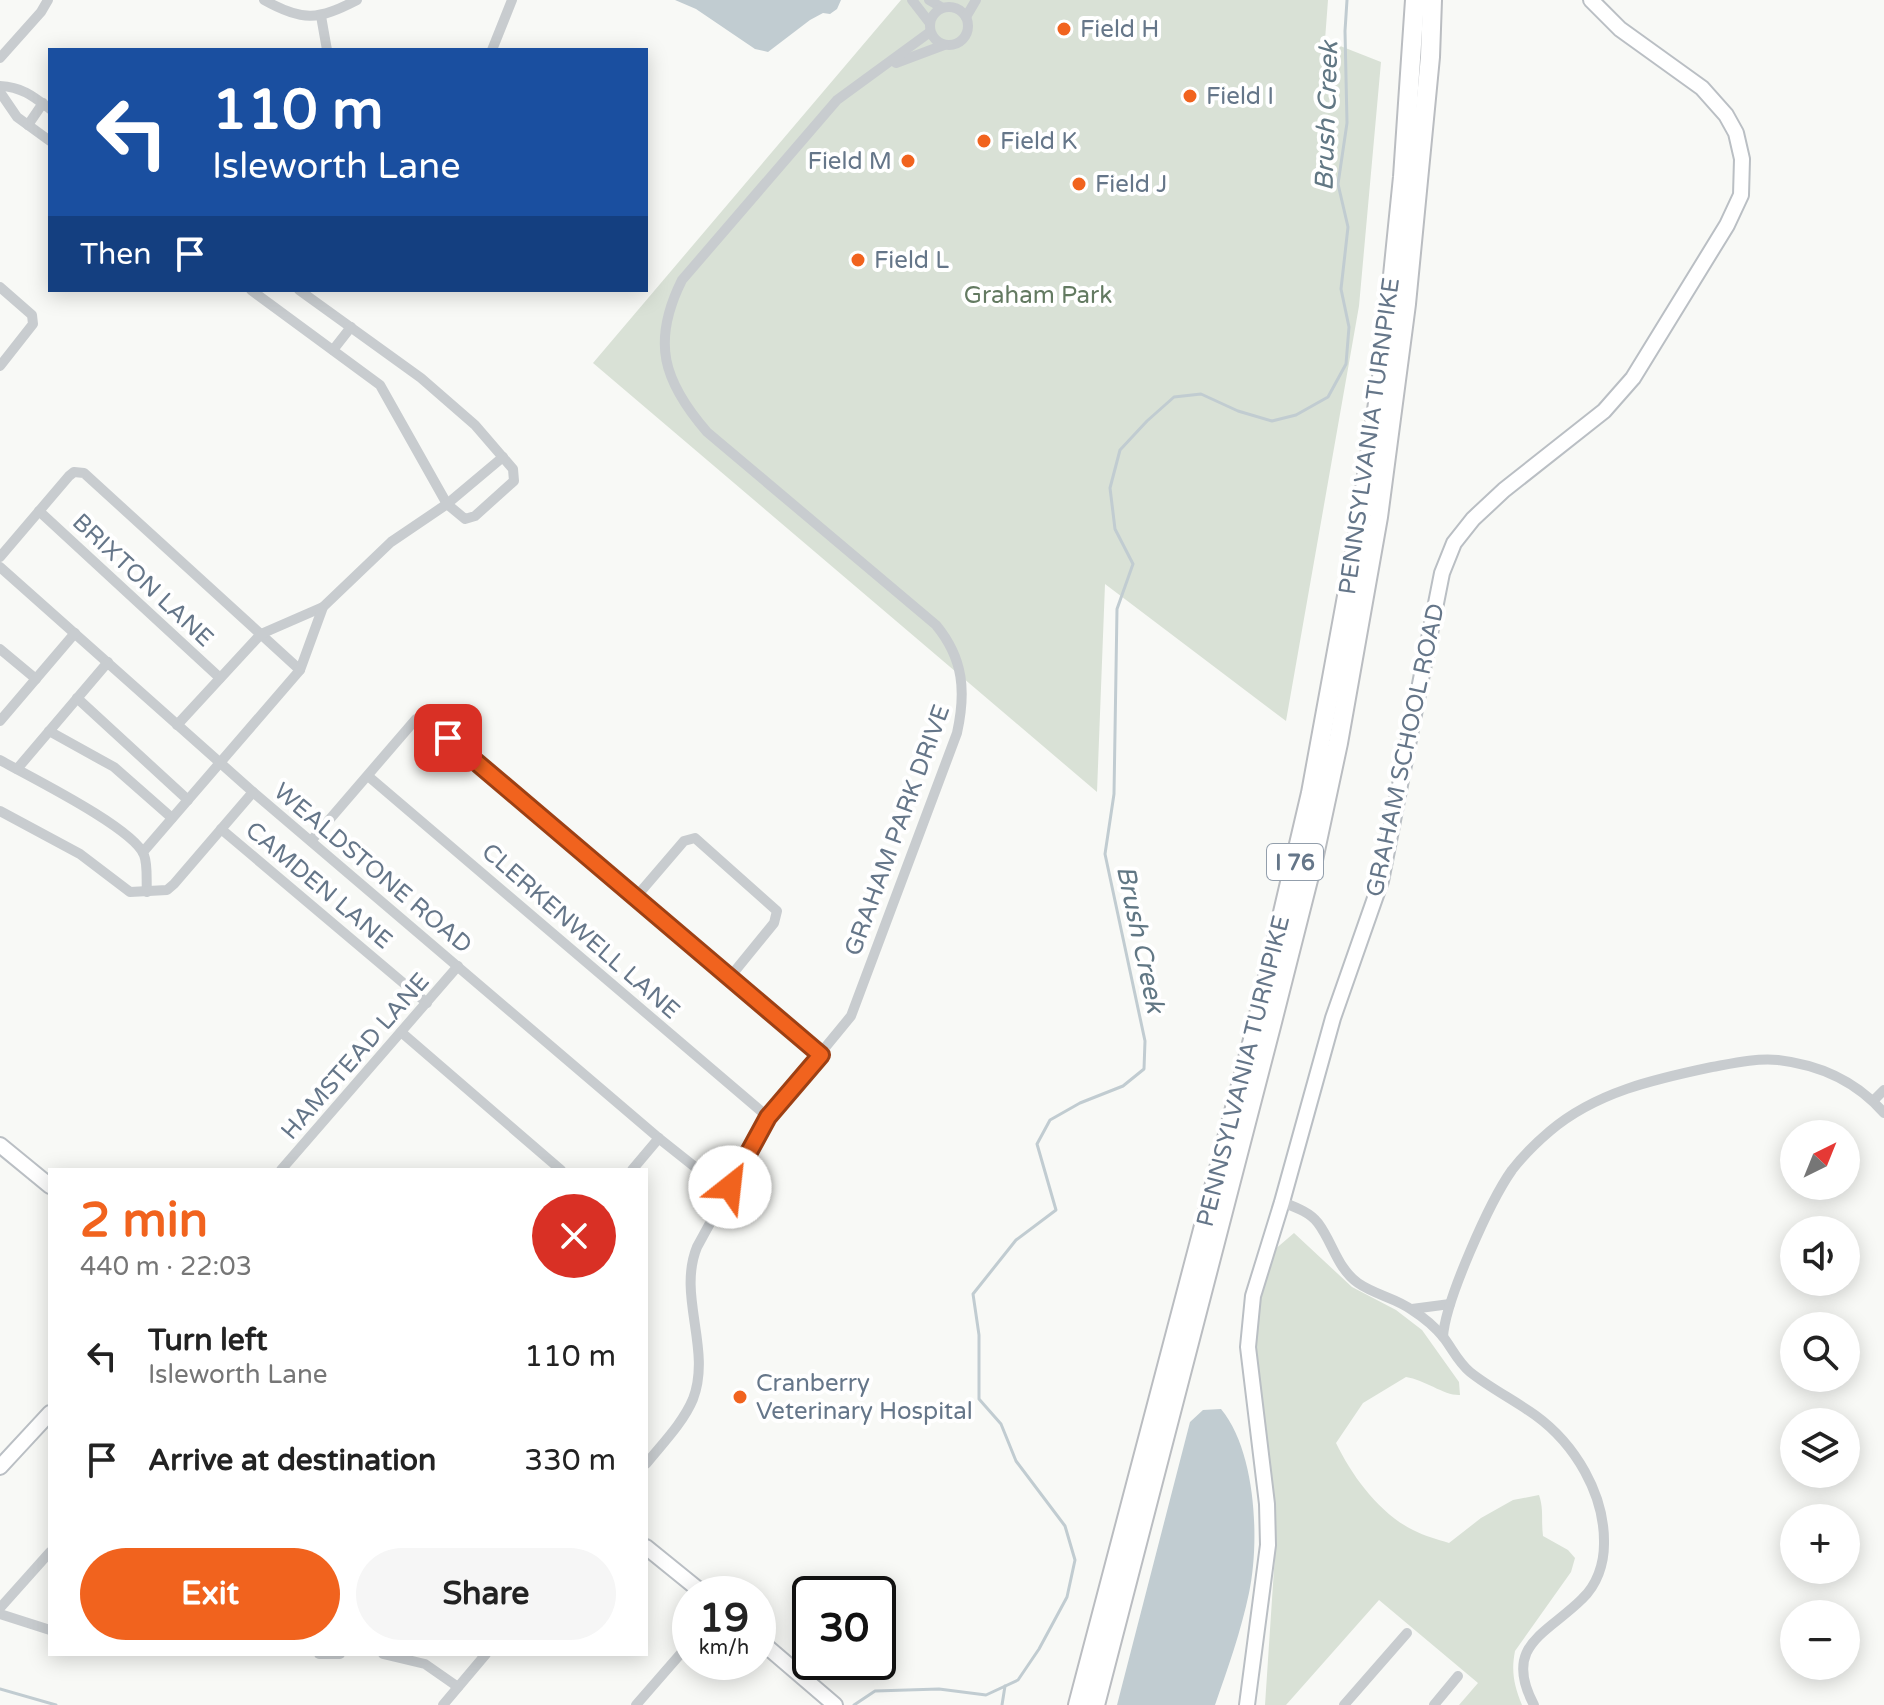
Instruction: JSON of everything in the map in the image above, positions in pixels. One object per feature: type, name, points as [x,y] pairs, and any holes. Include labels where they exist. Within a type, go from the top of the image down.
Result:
[{"type":"highway","name":"PENNSYLVANIA TURNPIKE","points":[[1078,1705],[1255,1032],[1311,793],[1356,547],[1384,364],[1403,177],[1415,0]]},
{"type":"highway","name":"PENNSYLVANIA TURNPIKE","points":[[1095,1705],[1313,860],[1338,743],[1378,517],[1402,335],[1429,72],[1432,0]]},
{"type":"street","points":[[0,58],[48,0]]},
{"type":"street","points":[[264,0],[288,12],[321,16],[357,0]]},
{"type":"street","points":[[493,48],[512,0]]},
{"type":"street","points":[[912,0],[935,40],[944,45]]},
{"type":"street","points":[[929,0],[951,5],[966,17]]},
{"type":"street","name":"GRAHAM PARK DRIVE","points":[[886,66],[955,44],[964,38],[968,28],[966,17],[976,0]]},
{"type":"street","name":"GRAHAM SCHOOL ROAD","points":[[1247,1705],[1268,1545],[1262,1454],[1248,1347],[1253,1296],[1333,1018],[1381,881],[1442,573],[1454,543],[1473,519],[1493,499],[1604,411],[1633,378],[1727,225],[1741,195],[1742,159],[1736,133],[1726,115],[1702,88],[1620,29],[1591,0]]},
{"type":"street","name":"GRAHAM PARK DRIVE","points":[[648,1462],[681,1421],[696,1388],[699,1356],[690,1291],[693,1257],[768,1117],[851,1016],[957,733],[964,703],[960,671],[949,640],[936,625],[707,432],[683,404],[669,375],[664,340],[668,312],[682,280],[822,116],[930,27],[931,16],[951,5]]},
{"type":"street","points":[[321,16],[327,48]]},
{"type":"street","points":[[0,86],[15,87],[46,106],[28,125]]},
{"type":"street","points":[[0,92],[17,117],[48,140]]},
{"type":"street","points":[[0,287],[32,315],[33,324],[0,366]]},
{"type":"street","points":[[254,292],[380,385],[447,504],[465,519],[475,516],[514,481],[513,469],[475,425],[421,378],[302,292]]},
{"type":"street","points":[[333,350],[351,327]]},
{"type":"street","points":[[177,725],[261,634],[323,607],[391,542],[447,504],[503,457]]},
{"type":"street","points":[[0,557],[69,476],[74,472],[84,473],[300,670]]},
{"type":"street","name":"BRIXTON LANE","points":[[39,511],[220,678]]},
{"type":"street","name":"WEALDSTONE ROAD","points":[[0,567],[253,792],[683,1159],[730,1187]]},
{"type":"street","points":[[143,852],[300,670],[323,607]]},
{"type":"street","points":[[0,721],[75,633]]},
{"type":"street","points":[[0,649],[36,679]]},
{"type":"street","points":[[17,769],[108,662]]},
{"type":"street","points":[[77,698],[188,800]]},
{"type":"street","points":[[311,841],[416,719],[426,720],[821,1055]]},
{"type":"street","points":[[49,731],[114,767],[172,818]]},
{"type":"street","points":[[0,760],[104,818],[143,852],[147,892]]},
{"type":"street","name":"CLERKENWELL LANE","points":[[368,776],[768,1117]]},
{"type":"street","points":[[0,811],[80,854],[130,892],[147,892],[167,890],[174,884],[253,792]]},
{"type":"street","name":"CAMDEN LANE","points":[[221,829],[427,1003]]},
{"type":"street","points":[[636,897],[684,841],[695,838],[777,911],[774,923],[730,977]]},
{"type":"street","name":"HAMSTEAD LANE","points":[[283,1168],[458,966]]},
{"type":"street","points":[[401,1032],[559,1168]]},
{"type":"street","points":[[1443,1337],[1450,1304],[1494,1202],[1513,1169],[1554,1128],[1579,1111],[1621,1090],[1657,1079],[1752,1060],[1777,1060],[1828,1071],[1850,1082],[1884,1113]]},
{"type":"street","points":[[1873,1101],[1884,1090]]},
{"type":"street","points":[[634,1168],[659,1138]]},
{"type":"street","points":[[0,1145],[48,1184]]},
{"type":"street","points":[[1282,1202],[1311,1216],[1320,1225],[1340,1264],[1358,1283],[1412,1309],[1443,1337],[1459,1362],[1469,1371],[1534,1414],[1556,1434],[1583,1469],[1600,1510],[1604,1546],[1602,1565],[1583,1599],[1542,1631],[1524,1662],[1523,1680],[1534,1705]]},
{"type":"street","points":[[1412,1309],[1450,1304]]},
{"type":"street","points":[[0,1467],[48,1415]]},
{"type":"street","points":[[648,1549],[682,1576]]},
{"type":"street","points":[[48,1554],[0,1611],[48,1629]]},
{"type":"street","points":[[1344,1705],[1407,1633]]},
{"type":"street","points":[[776,1654],[835,1705]]},
{"type":"street","points":[[391,1656],[425,1664],[458,1687]]},
{"type":"street","points":[[443,1705],[484,1656]]},
{"type":"street","points":[[636,1705],[672,1664]]},
{"type":"street","points":[[1434,1705],[1458,1676]]},
{"type":"green space","name":"Graham Park","points":[[901,0],[1328,0],[1325,40],[1381,62],[1359,306],[1286,721],[1105,584],[1097,792],[593,363]]},
{"type":"green space","points":[[1294,1233],[1352,1287],[1396,1310],[1422,1330],[1459,1382],[1460,1395],[1406,1377],[1363,1403],[1336,1443],[1350,1468],[1378,1504],[1401,1523],[1449,1543],[1481,1518],[1513,1500],[1539,1495],[1543,1536],[1568,1550],[1575,1558],[1571,1572],[1515,1651],[1514,1678],[1522,1705],[1459,1705],[1478,1683],[1379,1600],[1286,1705],[1265,1705],[1276,1539],[1257,1364],[1257,1312],[1273,1251]]},
{"type":"shaded area","points":[[675,0],[841,0],[837,9],[830,14],[823,13],[810,20],[768,52],[755,49],[696,9]]},
{"type":"shaded area","points":[[1221,1409],[1242,1448],[1248,1472],[1254,1548],[1246,1607],[1215,1705],[1117,1705],[1190,1422],[1203,1410]]},
{"type":"waterway","name":"Brush Creek","points":[[854,1705],[875,1691],[939,1689],[986,1695],[1018,1680],[1067,1597],[1075,1560],[1065,1526],[1016,1461],[1001,1424],[979,1399],[979,1335],[973,1294],[1016,1240],[1056,1210],[1037,1144],[1050,1120],[1080,1103],[1123,1086],[1144,1069],[1145,1041],[1105,854],[1114,794],[1117,609],[1133,564],[1115,529],[1110,488],[1120,450],[1174,397],[1201,394],[1238,411],[1272,421],[1296,415],[1328,397],[1346,364],[1349,327],[1341,289],[1348,227],[1338,184],[1347,123],[1347,0]]},
{"type":"waterway","points":[[1002,1705],[1005,1686]]},
{"type":"waterway","points":[[0,1689],[56,1705]]},
{"type":"place","name":"Field H","points":[[1064,29]]},
{"type":"place","name":"Field I","points":[[1190,96]]},
{"type":"place","name":"Field K","points":[[984,141]]},
{"type":"place","name":"Field M","points":[[908,161]]},
{"type":"place","name":"Field J","points":[[1079,184]]},
{"type":"place","name":"Field L","points":[[858,260]]},
{"type":"place","name":"Cranberry Veterinary Hospital","points":[[740,1397]]},
{"type":"route","points":[[448,738],[821,1055],[768,1117],[730,1187]]}]
